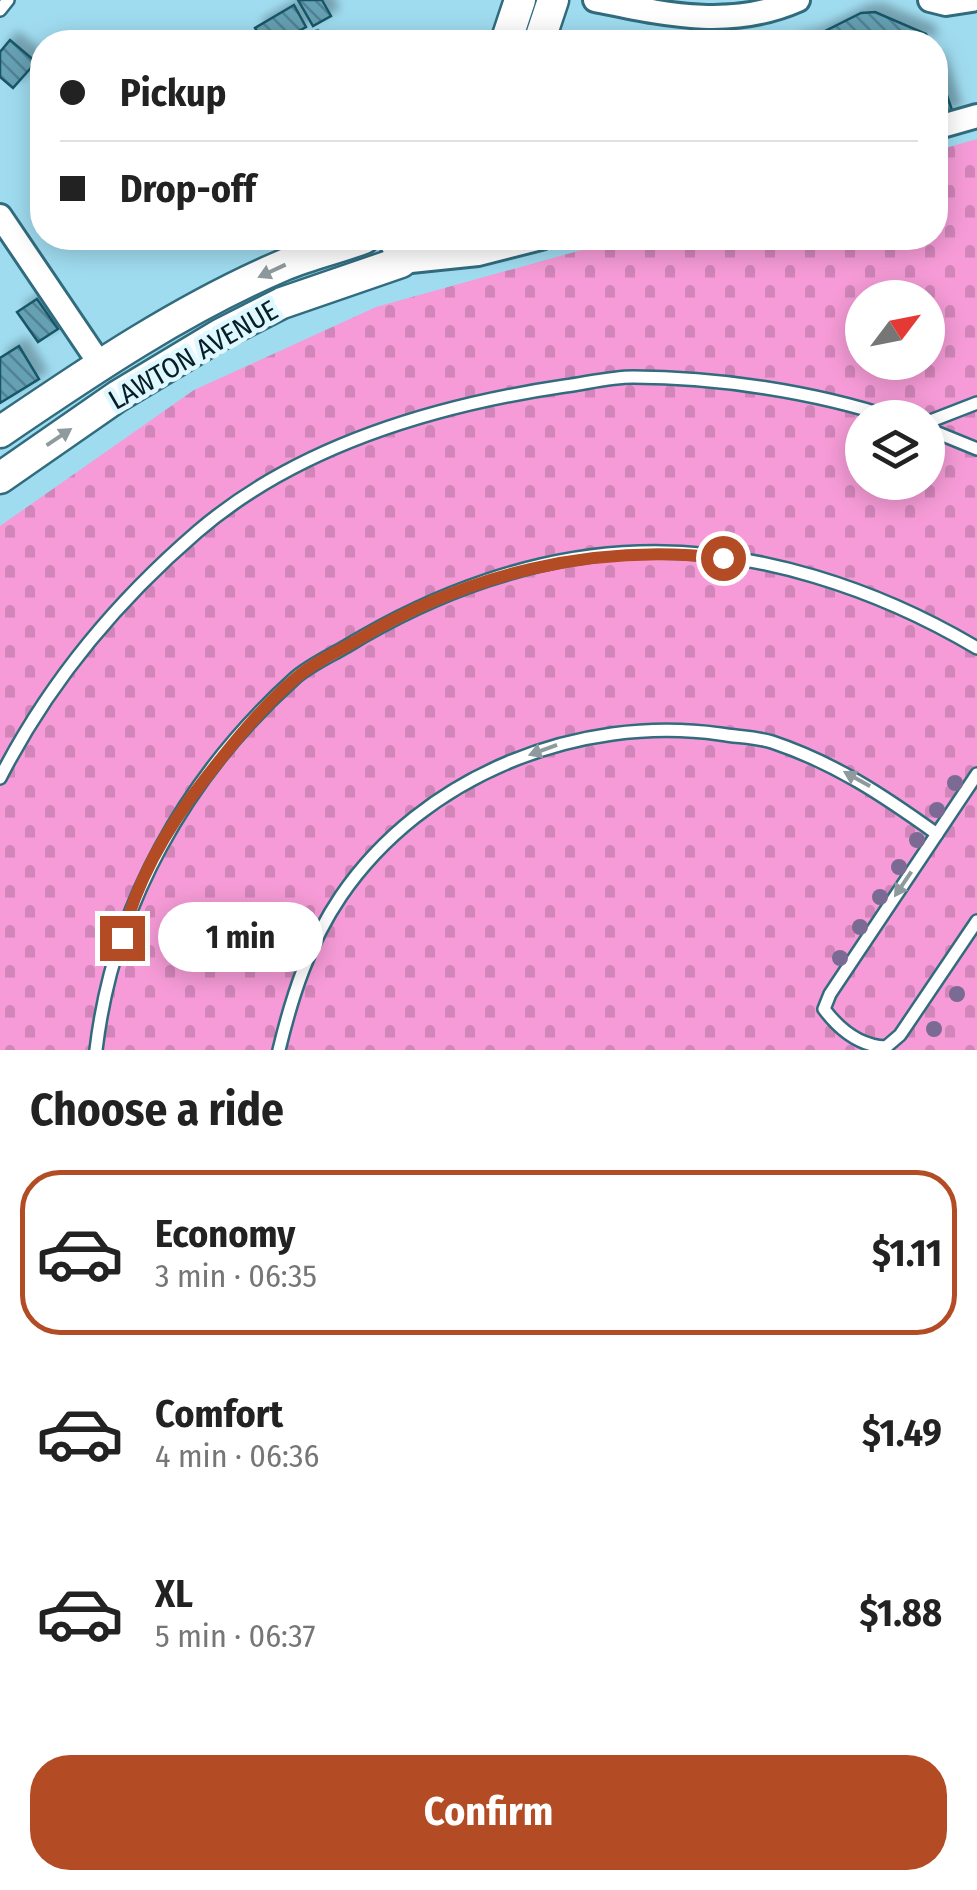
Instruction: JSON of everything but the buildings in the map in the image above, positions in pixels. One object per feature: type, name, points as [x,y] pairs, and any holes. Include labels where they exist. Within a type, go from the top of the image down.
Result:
[{"type":"main road","points":[[510,30],[520,0]]},
{"type":"main road","points":[[543,30],[553,0]]},
{"type":"main road","name":"LAWTON AVENUE","points":[[0,432],[100,364],[208,302],[287,264],[328,250]]},
{"type":"main road","name":"LAWTON AVENUE","points":[[0,478],[118,396],[221,334],[395,250]]},
{"type":"street","points":[[595,0],[668,15],[728,18],[798,0]]},
{"type":"street","points":[[930,0],[946,4],[972,0]]},
{"type":"street","points":[[948,124],[977,116]]},
{"type":"street","points":[[0,216],[100,364]]},
{"type":"street","points":[[395,250],[478,254],[494,250]]},
{"type":"lane","points":[[0,10],[8,0]]},
{"type":"lane","points":[[0,778],[18,744],[99,626],[199,530],[279,478],[364,434],[484,398],[631,377],[845,402]]},
{"type":"lane","points":[[945,418],[977,404]]},
{"type":"lane","points":[[945,434],[977,449]]},
{"type":"lane","points":[[96,1050],[129,909],[174,820],[238,736],[298,676],[375,628],[458,588],[565,561],[638,552],[755,561],[925,617],[977,648]]},
{"type":"lane","points":[[278,1050],[296,980],[342,895],[406,824],[487,770],[577,738],[674,728],[769,741],[858,778],[937,834]]},
{"type":"lane","points":[[977,774],[830,994],[824,1009],[835,1023],[868,1046],[886,1047],[900,1036],[977,921]]},
{"type":"green space","points":[[977,139],[977,1050],[0,1050],[0,526],[194,390],[376,307],[582,250],[948,250],[948,147]]},
{"type":"route","points":[[122,938],[129,909],[174,820],[238,736],[298,676],[375,628],[458,588],[512,573],[565,561],[638,552],[723,558]]}]
